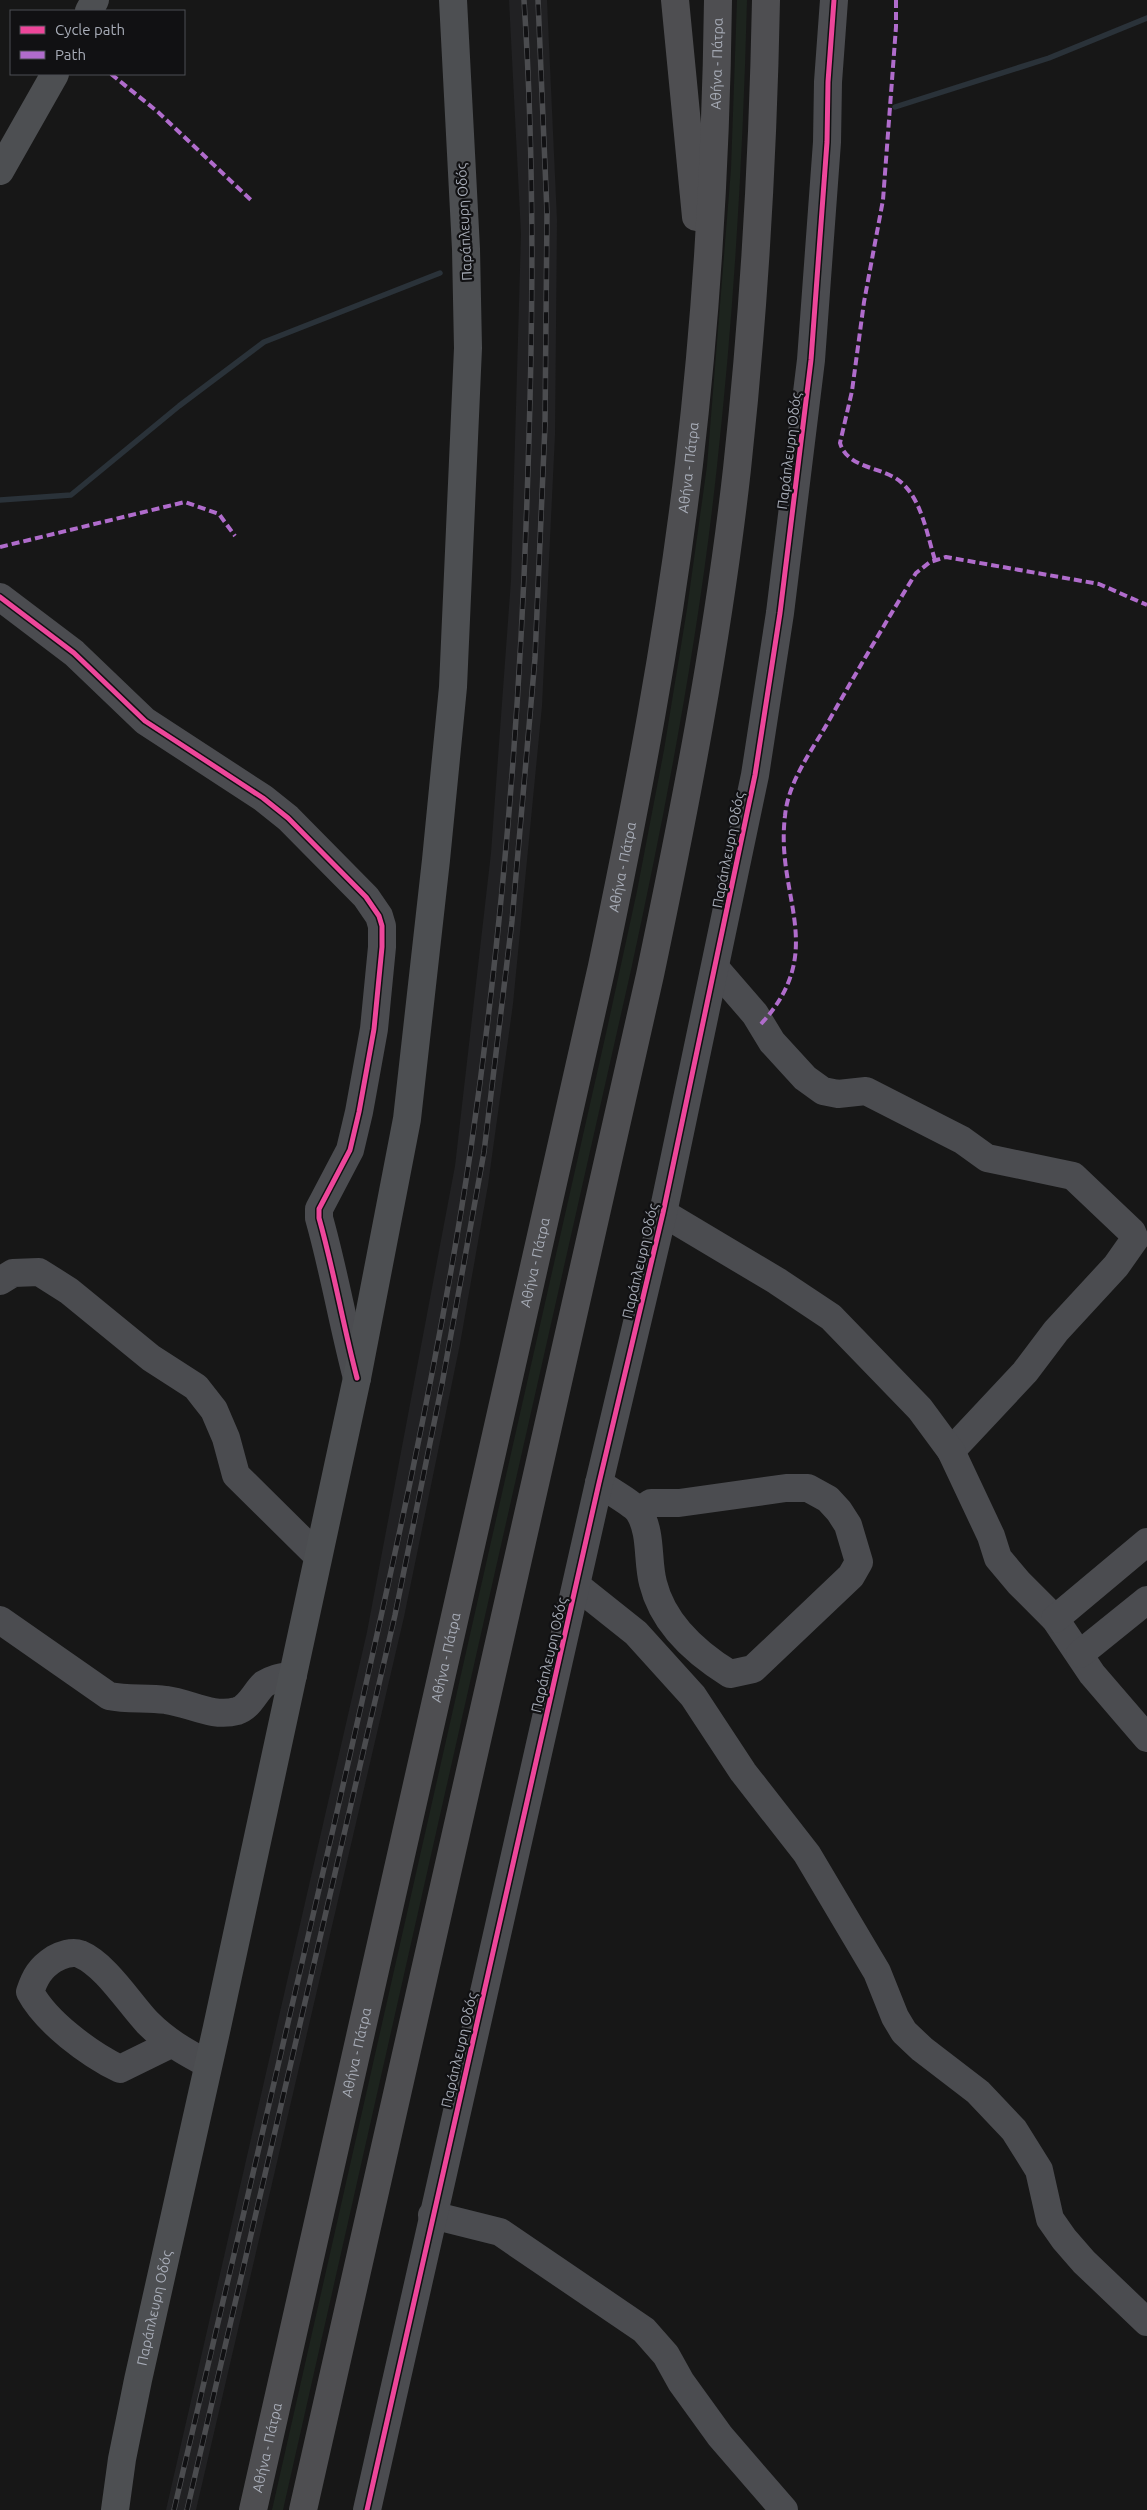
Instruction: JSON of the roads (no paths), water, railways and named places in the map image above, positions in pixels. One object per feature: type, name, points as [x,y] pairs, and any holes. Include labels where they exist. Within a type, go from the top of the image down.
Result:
[{"type":"highway","points":[[675,0],[704,292]]},
{"type":"highway","name":"Αθήνα - Πάτρα","points":[[253,2510],[596,995],[626,853],[662,653],[689,463],[704,292],[715,120],[718,0]]},
{"type":"highway","points":[[303,2510],[648,985],[678,833],[714,632],[737,468],[759,200],[766,0]]},
{"type":"main road","name":"Παράπλευρη Οδός","points":[[115,2510],[122,2459],[138,2380],[357,1378],[407,1119],[436,860],[455,652],[468,348],[466,249],[453,0]]},
{"type":"main road","points":[[0,172],[54,75]]},
{"type":"street","name":"Παράπλευρη Οδός","points":[[367,2510],[432,2215],[599,1483],[663,1213],[716,969],[755,774],[799,463],[820,254],[834,0]]},
{"type":"street","points":[[0,597],[74,653],[145,721],[263,798],[288,818],[366,896],[379,916],[382,926],[382,940],[374,1029],[359,1112],[350,1150],[319,1210],[319,1218],[334,1271],[346,1338],[357,1378]]},
{"type":"street","points":[[716,969],[755,1014],[772,1042],[805,1078],[823,1092],[838,1094],[866,1091],[962,1140],[987,1158],[1073,1176],[1132,1232],[1135,1239],[1133,1245],[1116,1266],[1056,1331],[1025,1372],[951,1451]]},
{"type":"street","points":[[663,1213],[777,1281],[831,1317],[920,1409],[951,1451],[991,1536],[998,1558],[1019,1583],[1055,1619],[1092,1674],[1147,1738]]},
{"type":"street","points":[[0,1281],[13,1273],[38,1272],[69,1291],[150,1358],[196,1387],[214,1410],[226,1438],[236,1475],[318,1556]]},
{"type":"street","points":[[599,1483],[639,1511],[648,1538],[653,1583],[668,1620],[706,1659],[730,1674],[753,1669],[851,1576],[859,1562],[850,1532],[839,1511],[828,1499],[808,1488],[786,1488],[679,1504],[650,1503],[639,1511]]},
{"type":"street","points":[[1055,1619],[1147,1542]]},
{"type":"street","points":[[577,1586],[636,1633],[692,1696],[743,1772],[807,1854],[877,1972],[895,2017],[904,2032],[922,2049],[978,2092],[1014,2130],[1039,2170],[1050,2219],[1084,2262],[1147,2322]]},
{"type":"street","points":[[1080,1654],[1147,1600]]},
{"type":"street","points":[[0,1620],[109,1696],[126,1700],[150,1698],[175,1701],[199,1710],[221,1713],[239,1711],[264,1685],[273,1679],[293,1675]]},
{"type":"street","points":[[171,2044],[120,2069],[96,2058],[36,2005],[30,1992],[37,1973],[63,1954],[79,1954],[99,1969],[126,1995],[147,2022],[171,2044],[208,2064]]},
{"type":"street","points":[[432,2215],[500,2232],[644,2330],[666,2355],[681,2382],[720,2436],[784,2510]]},
{"type":"waterway","points":[[895,107],[1049,58],[1147,18]]},
{"type":"waterway","points":[[0,500],[71,495],[179,406],[264,342],[440,273]]},
{"type":"railway","points":[[174,2510],[391,1572],[426,1403],[471,1148],[492,986],[508,824],[524,580],[531,374],[532,249],[528,62],[524,0]]},
{"type":"railway","points":[[187,2510],[395,1615],[442,1384],[484,1152],[512,921],[535,658],[545,425],[547,213],[538,0]]}]
